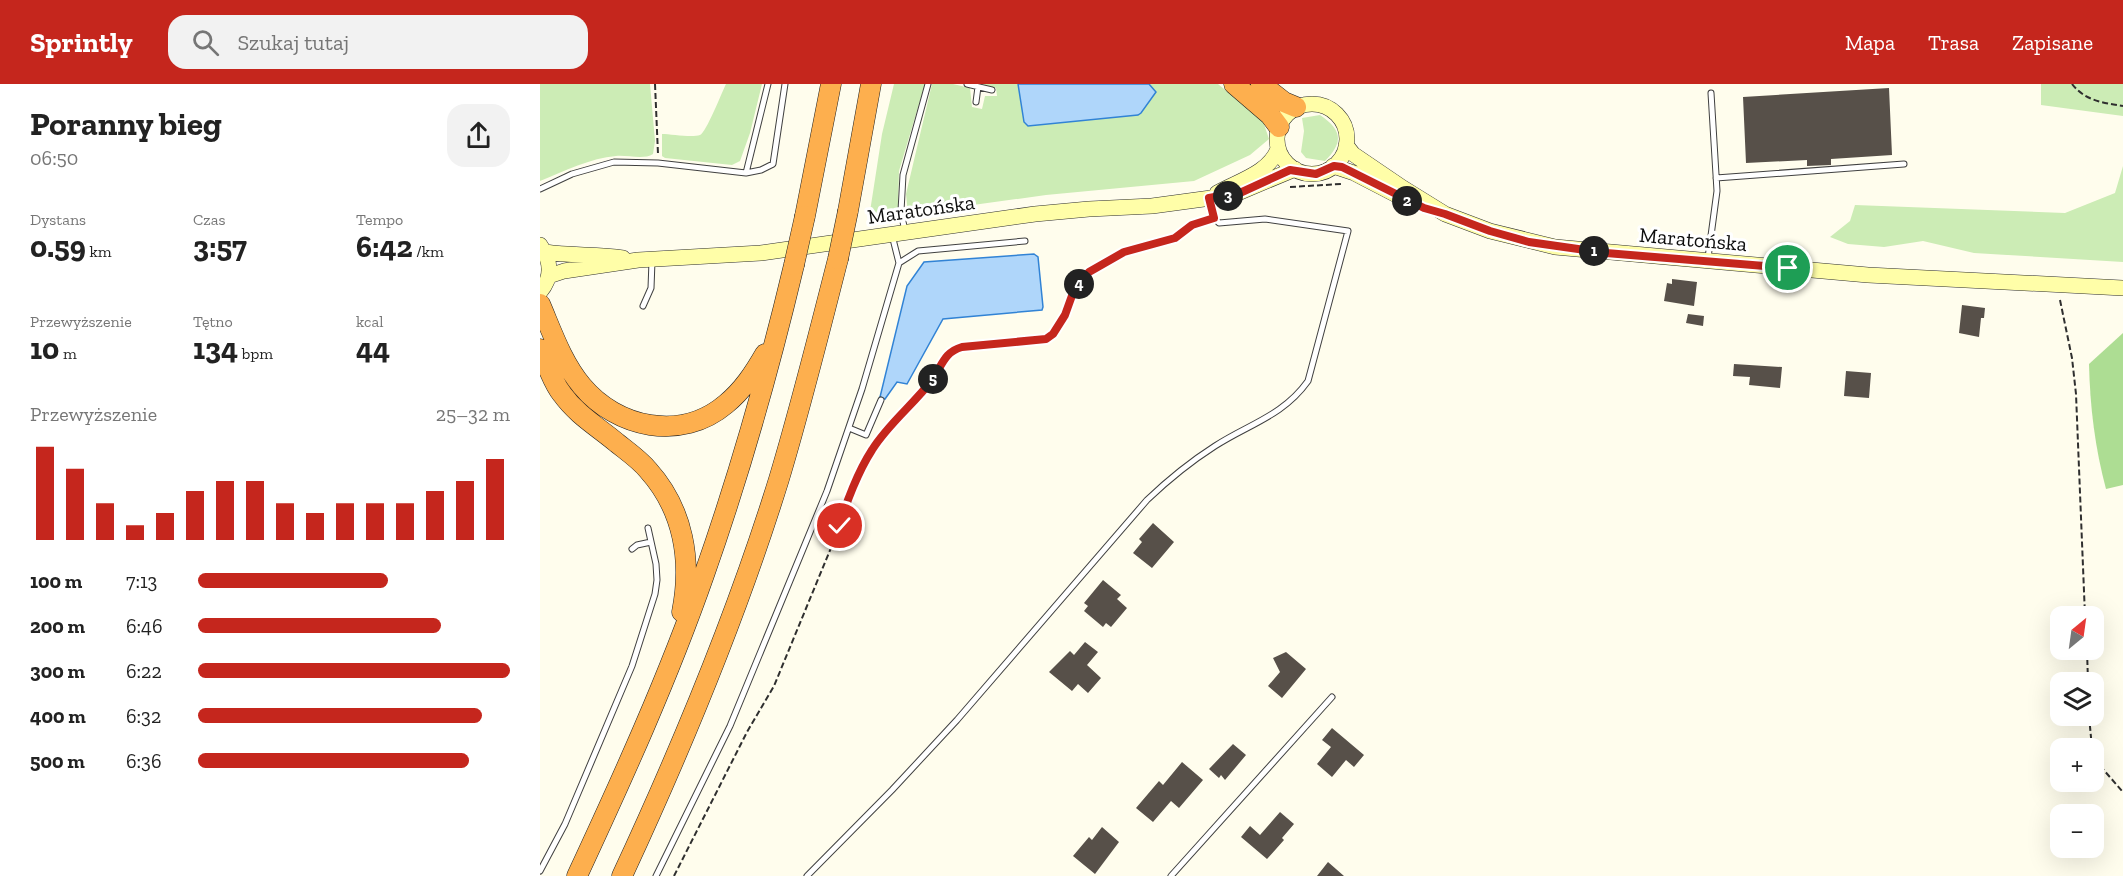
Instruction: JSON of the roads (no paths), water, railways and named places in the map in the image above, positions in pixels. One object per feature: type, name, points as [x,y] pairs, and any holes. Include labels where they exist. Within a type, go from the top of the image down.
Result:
[{"type":"highway","points":[[577,876],[636,747],[671,662],[733,491],[757,410],[794,265],[831,84]]},
{"type":"highway","points":[[1234,84],[1270,115],[1279,127]]},
{"type":"highway","points":[[1261,84],[1284,102],[1296,107]]},
{"type":"highway","points":[[622,876],[659,797],[698,702],[779,479],[838,259],[872,90]]},
{"type":"highway","points":[[540,304],[563,359],[582,386],[599,404],[627,420],[642,425],[683,425],[705,417],[725,405],[753,375],[779,327]]},
{"type":"highway","points":[[540,349],[560,392],[588,421],[648,470],[672,505],[682,529],[687,559],[685,597],[671,662]]},
{"type":"main road","points":[[1307,104],[1329,109],[1344,125],[1346,146],[1334,166],[1316,174],[1294,169],[1287,163],[1278,149],[1279,127],[1289,112],[1296,107],[1307,104]]},
{"type":"main road","name":"Maratońska","points":[[1346,146],[1353,154],[1445,214]]},
{"type":"main road","name":"Maratońska","points":[[1209,198],[1267,166],[1278,149]]},
{"type":"main road","name":"Maratońska","points":[[1334,166],[1354,172],[1424,208],[1490,231],[1555,247],[1868,275],[2123,288]]},
{"type":"main road","name":"Maratońska","points":[[549,276],[564,271],[645,260],[761,253],[1035,214],[1089,208],[1152,206],[1209,198],[1242,192],[1294,169]]},
{"type":"main road","name":"Maratońska","points":[[543,248],[558,254],[602,255],[645,260]]},
{"type":"main road","points":[[540,292],[549,276],[550,268],[543,248]]},
{"type":"lane","points":[[746,172],[768,84]]},
{"type":"lane","points":[[540,189],[572,174],[605,163],[626,161],[746,172],[760,170],[773,164],[785,84]]},
{"type":"lane","points":[[656,876],[730,726],[827,491],[849,428],[899,263],[898,233],[903,175],[928,84]]},
{"type":"lane","points":[[967,84],[992,90]]},
{"type":"lane","points":[[976,102],[978,87]]},
{"type":"lane","points":[[1707,260],[1717,191],[1712,93]]},
{"type":"lane","points":[[1716,178],[1904,164]]},
{"type":"lane","points":[[807,876],[957,720],[1147,500],[1176,472],[1208,450],[1273,415],[1299,394],[1308,381],[1348,231],[1264,219],[1219,223],[1214,218],[1209,198]]},
{"type":"lane","points":[[899,263],[918,251],[1025,241]]},
{"type":"lane","points":[[643,306],[651,288],[645,260]]},
{"type":"lane","points":[[849,428],[866,435],[881,400]]},
{"type":"lane","points":[[540,871],[566,824],[632,666],[655,594],[656,564],[648,528]]},
{"type":"lane","points":[[632,549],[637,545],[651,542]]},
{"type":"lane","points":[[1171,876],[1332,697]]},
{"type":"water","points":[[1018,84],[1149,84],[1156,92],[1138,115],[1028,126],[1024,122]]},
{"type":"water","points":[[1034,254],[1038,257],[1042,310],[943,319],[907,384],[897,382],[885,399],[880,397],[907,286],[924,262]]}]
